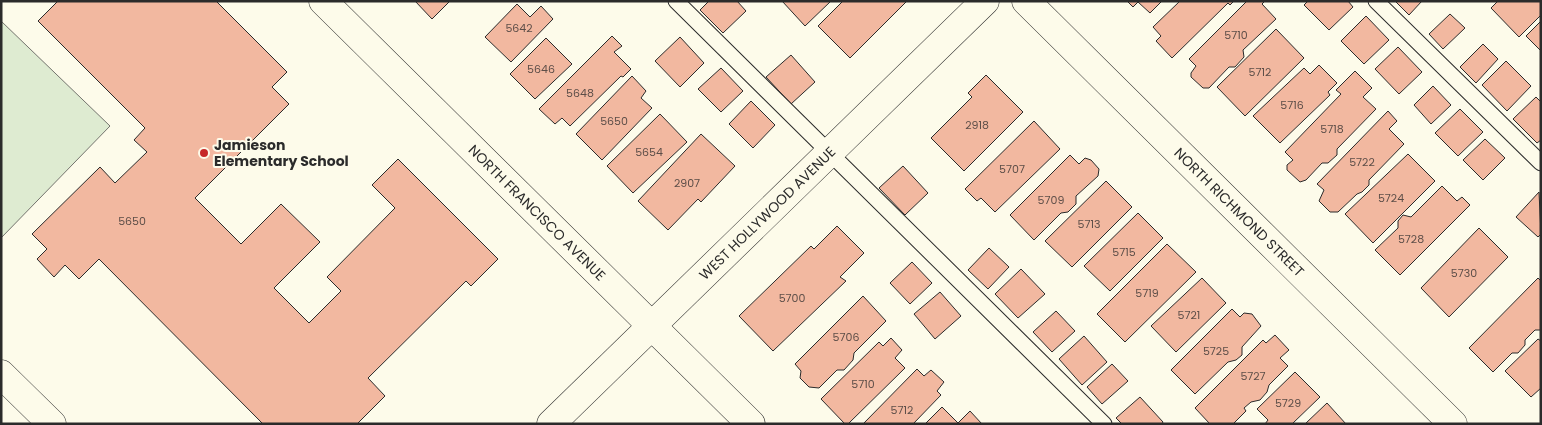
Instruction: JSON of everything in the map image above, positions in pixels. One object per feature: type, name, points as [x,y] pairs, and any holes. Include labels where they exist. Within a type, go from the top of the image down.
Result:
[{"type":"street","name":"NORTH FRANCISCO AVENUE","points":[[323,1],[751,424]]},
{"type":"street","name":"WEST HOLLYWOOD AVENUE","points":[[551,424],[985,1]]},
{"type":"street","name":"NORTH RICHMOND STREET","points":[[1026,1],[1453,424]]},
{"type":"street","points":[[1,374],[52,424]]},
{"type":"lane","points":[[676,1],[1104,424]]},
{"type":"lane","points":[[1376,1],[1541,163]]},
{"type":"green space","points":[[1,21],[110,126],[1,238]]},
{"type":"building","points":[[58,1],[216,1],[287,72],[272,87],[289,104],[195,198],[241,244],[281,204],[320,242],[274,288],[309,323],[341,291],[327,277],[395,208],[372,185],[398,159],[498,259],[471,286],[466,281],[368,378],[385,396],[357,424],[263,424],[99,259],[79,279],[65,265],[54,277],[37,259],[47,249],[32,234],[100,167],[115,183],[147,152],[134,140],[145,128],[38,21]]},
{"type":"building","points":[[415,1],[450,1],[432,19]]},
{"type":"building","points":[[709,1],[737,1],[746,11],[723,33],[700,10]]},
{"type":"building","points":[[782,1],[831,1],[805,26]]},
{"type":"building","points":[[843,1],[907,1],[850,58],[818,26]]},
{"type":"building","points":[[1127,1],[1162,1],[1150,13],[1138,2],[1133,7]]},
{"type":"building","points":[[1180,1],[1234,1],[1230,5],[1228,3],[1172,58],[1156,41],[1161,36],[1153,27]]},
{"type":"building","points":[[1247,1],[1265,1],[1262,4],[1276,19],[1243,50],[1244,57],[1235,67],[1229,67],[1209,88],[1203,88],[1191,77],[1191,73],[1196,66],[1189,59]]},
{"type":"building","points":[[1308,1],[1348,1],[1353,7],[1329,30],[1304,5]]},
{"type":"building","points":[[1395,1],[1422,1],[1409,15]]},
{"type":"building","points":[[1498,1],[1541,1],[1541,15],[1519,37],[1491,8]]},
{"type":"building","points":[[517,4],[530,17],[541,6],[553,19],[511,62],[485,37]]},
{"type":"building","points":[[1450,14],[1465,28],[1443,49],[1429,34]]},
{"type":"building","points":[[1366,16],[1389,40],[1364,64],[1341,41]]},
{"type":"building","points":[[1541,21],[1541,51],[1526,36]]},
{"type":"building","points":[[1276,29],[1304,58],[1245,116],[1217,87]]},
{"type":"building","points":[[612,36],[622,46],[614,52],[631,69],[623,77],[621,76],[570,126],[562,118],[555,124],[539,109]]},
{"type":"building","points":[[680,37],[704,63],[680,87],[655,61]]},
{"type":"building","points":[[546,38],[572,64],[535,99],[510,74]]},
{"type":"building","points":[[1483,44],[1498,59],[1476,83],[1460,67]]},
{"type":"building","points":[[1398,47],[1422,72],[1399,94],[1375,69]]},
{"type":"building","points":[[791,55],[815,82],[791,104],[766,77]]},
{"type":"building","points":[[1506,61],[1531,86],[1507,111],[1482,85]]},
{"type":"building","points":[[1319,65],[1337,83],[1328,92],[1330,95],[1280,143],[1253,116],[1304,68],[1310,74]]},
{"type":"building","points":[[721,68],[743,91],[721,112],[698,89]]},
{"type":"building","points":[[1355,71],[1372,88],[1363,97],[1376,109],[1337,149],[1337,155],[1328,163],[1322,163],[1306,180],[1300,182],[1287,170],[1287,165],[1293,160],[1285,152],[1341,94],[1336,90]]},
{"type":"building","points":[[986,75],[1023,112],[964,171],[931,138],[972,97],[968,93]]},
{"type":"building","points":[[632,76],[646,91],[641,98],[652,108],[602,160],[576,134]]},
{"type":"building","points":[[1433,86],[1451,105],[1431,124],[1414,105]]},
{"type":"building","points":[[1536,97],[1541,102],[1541,140],[1537,143],[1513,119]]},
{"type":"building","points":[[751,101],[775,125],[753,148],[729,124]]},
{"type":"building","points":[[1460,109],[1483,132],[1458,156],[1435,133]]},
{"type":"building","points":[[1388,111],[1397,121],[1389,129],[1404,144],[1369,180],[1369,185],[1362,192],[1357,194],[1338,212],[1330,212],[1319,201],[1324,190],[1317,184]]},
{"type":"building","points":[[660,114],[687,142],[633,193],[607,166]]},
{"type":"building","points":[[1034,121],[1060,149],[995,212],[981,198],[977,201],[965,189]]},
{"type":"building","points":[[701,134],[735,166],[701,202],[698,199],[668,230],[638,201]]},
{"type":"building","points":[[1485,139],[1505,158],[1483,180],[1463,160]]},
{"type":"building","points":[[1408,154],[1435,181],[1373,243],[1345,214]]},
{"type":"building","points":[[1070,155],[1079,164],[1085,158],[1091,160],[1099,169],[1098,176],[1076,196],[1076,204],[1068,212],[1061,213],[1034,240],[1010,215]]},
{"type":"building","points":[[903,166],[928,193],[905,215],[879,188]]},
{"type":"building","points":[[1106,181],[1132,207],[1072,267],[1045,241]]},
{"type":"building","points":[[1442,186],[1457,201],[1462,197],[1470,205],[1400,275],[1375,250],[1398,228],[1398,221],[1403,215],[1411,217]]},
{"type":"building","points":[[1539,192],[1541,234],[1538,237],[1516,217]]},
{"type":"building","points":[[1138,213],[1163,238],[1110,291],[1084,266]]},
{"type":"building","points":[[837,226],[864,253],[840,277],[846,281],[773,351],[739,316],[811,246],[814,249]]},
{"type":"building","points":[[1479,228],[1508,257],[1449,317],[1421,288]]},
{"type":"building","points":[[1167,244],[1196,272],[1125,342],[1097,314]]},
{"type":"building","points":[[989,248],[1009,267],[988,289],[968,270]]},
{"type":"building","points":[[912,262],[932,283],[910,304],[890,283]]},
{"type":"building","points":[[1021,269],[1045,294],[1018,318],[995,294]]},
{"type":"building","points":[[1202,278],[1226,303],[1176,352],[1151,326]]},
{"type":"building","points":[[1538,278],[1541,281],[1541,330],[1535,330],[1525,340],[1525,345],[1518,353],[1512,353],[1493,372],[1469,348]]},
{"type":"building","points":[[940,292],[961,316],[935,339],[914,314]]},
{"type":"building","points":[[863,296],[886,321],[854,353],[853,360],[844,370],[837,370],[819,388],[809,387],[800,378],[801,371],[795,364]]},
{"type":"building","points":[[1232,309],[1240,317],[1244,313],[1252,314],[1261,326],[1242,347],[1242,355],[1236,360],[1228,362],[1195,394],[1171,370]]},
{"type":"building","points":[[1056,311],[1075,331],[1052,352],[1033,332]]},
{"type":"building","points":[[1275,335],[1289,350],[1280,358],[1288,366],[1269,385],[1267,392],[1260,400],[1251,402],[1244,408],[1246,411],[1233,424],[1210,424],[1195,408],[1263,340],[1266,343]]},
{"type":"building","points":[[1084,336],[1107,362],[1082,385],[1059,359]]},
{"type":"building","points":[[891,338],[902,350],[895,358],[905,368],[848,424],[845,424],[821,399],[879,342],[883,346]]},
{"type":"building","points":[[1538,339],[1541,341],[1541,388],[1531,397],[1505,371]]},
{"type":"building","points":[[1112,364],[1128,381],[1102,404],[1087,387]]},
{"type":"building","points":[[917,369],[924,376],[931,370],[944,382],[937,391],[941,395],[913,424],[863,424]]},
{"type":"building","points":[[1295,372],[1320,397],[1292,424],[1265,424],[1268,420],[1257,409]]},
{"type":"building","points":[[1140,397],[1163,422],[1162,424],[1122,424],[1116,418]]},
{"type":"building","points":[[1327,403],[1346,424],[1305,424]]},
{"type":"building","points":[[942,407],[958,423],[970,411],[982,424],[925,424]]},
{"type":"place","name":"Jamieson Elementary School","points":[[204,153]]}]
